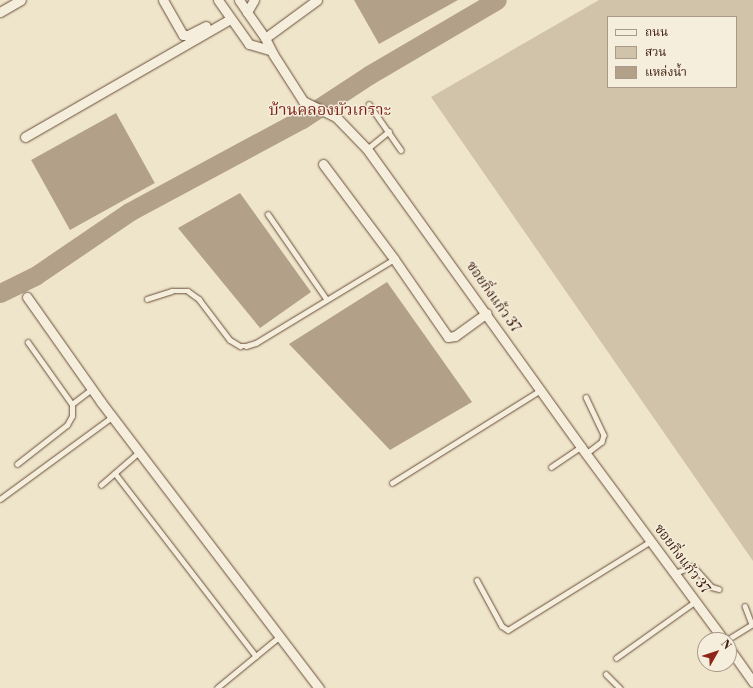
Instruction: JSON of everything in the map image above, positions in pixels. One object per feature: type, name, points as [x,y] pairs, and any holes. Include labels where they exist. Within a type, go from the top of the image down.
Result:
[{"type":"street","points":[[0,12],[21,0]]},
{"type":"street","points":[[163,0],[181,34],[185,36],[228,17]]},
{"type":"street","points":[[218,0],[228,17],[249,44],[270,50]]},
{"type":"street","name":"ซอยกิ่งแก้ว 37","points":[[239,0],[265,38],[270,50],[303,101],[336,117],[368,149],[487,313],[583,450],[718,632]]},
{"type":"street","points":[[247,12],[254,0]]},
{"type":"street","points":[[265,38],[317,0]]},
{"type":"street","points":[[25,137],[228,17]]},
{"type":"street","points":[[323,164],[394,259],[448,337],[455,336],[487,313]]},
{"type":"street","points":[[27,297],[92,390],[319,688]]},
{"type":"street","points":[[737,659],[753,682]]},
{"type":"lane","points":[[369,104],[401,150]]},
{"type":"lane","points":[[368,149],[389,131]]},
{"type":"lane","points":[[268,214],[326,298]]},
{"type":"lane","points":[[148,299],[172,291],[188,291],[199,299],[230,340],[240,346],[246,346],[256,343],[326,298],[394,259]]},
{"type":"lane","points":[[17,464],[67,425],[72,416],[72,404],[28,342]]},
{"type":"lane","points":[[72,404],[92,390]]},
{"type":"lane","points":[[392,483],[541,390]]},
{"type":"lane","points":[[552,467],[583,450],[602,442],[604,435],[586,398]]},
{"type":"lane","points":[[0,499],[112,416]]},
{"type":"lane","points":[[101,485],[139,452]]},
{"type":"lane","points":[[115,473],[256,656]]},
{"type":"lane","points":[[477,580],[502,626],[508,630],[651,541]]},
{"type":"lane","points":[[675,573],[693,566],[712,587],[719,589]]},
{"type":"lane","points":[[616,658],[696,601]]},
{"type":"lane","points":[[737,634],[752,624],[745,606]]},
{"type":"lane","points":[[217,688],[280,636]]},
{"type":"lane","points":[[606,674],[620,688]]},
{"type":"green space","points":[[599,0],[753,0],[753,561],[431,97]]},
{"type":"water","points":[[354,0],[458,0],[379,44]]},
{"type":"water","points":[[116,113],[155,183],[70,230],[31,160]]},
{"type":"water","points":[[240,193],[311,292],[260,328],[178,228]]},
{"type":"water","points":[[387,282],[472,402],[390,450],[289,344]]},
{"type":"waterway","points":[[0,293],[35,276],[129,212],[302,119],[369,75],[497,0]]},
{"type":"district","name":"บ้านคลองบัวเกราะ","points":[[330,110]]}]
